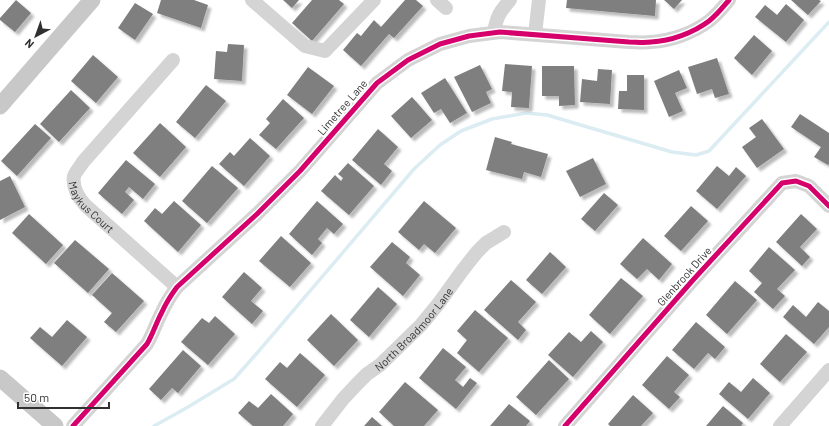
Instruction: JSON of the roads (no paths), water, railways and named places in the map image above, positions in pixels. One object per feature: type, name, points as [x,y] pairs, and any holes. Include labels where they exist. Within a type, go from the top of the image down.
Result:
[{"type":"main road","points":[[0,106],[92,0]]},
{"type":"main road","points":[[0,378],[55,426]]},
{"type":"street","points":[[252,0],[305,46],[325,51],[374,0]]},
{"type":"street","points":[[494,32],[497,18],[502,9],[510,0]]},
{"type":"street","points":[[534,34],[539,0]]},
{"type":"street","name":"Limetree Lane","points":[[73,426],[147,344],[162,312],[177,287],[263,209],[300,171],[377,83],[408,60],[440,44],[469,36],[494,32],[629,42],[664,40],[697,28],[710,20],[729,0]]},
{"type":"street","name":"Maykus Court","points":[[173,60],[83,162],[74,175],[74,186],[77,196],[85,205],[177,287]]},
{"type":"street","name":"Glenbrook Drive","points":[[565,426],[693,280],[782,183],[796,181],[809,186],[829,206]]},
{"type":"street","name":"North Broadmoor Lane","points":[[322,426],[357,384],[367,374],[380,365],[421,325],[477,252],[486,243],[504,232]]},
{"type":"street","points":[[780,426],[829,370]]},
{"type":"waterway","points":[[154,426],[234,379],[414,169],[440,145],[461,131],[492,119],[526,113],[547,115],[672,152],[696,155],[709,151],[829,22]]}]
